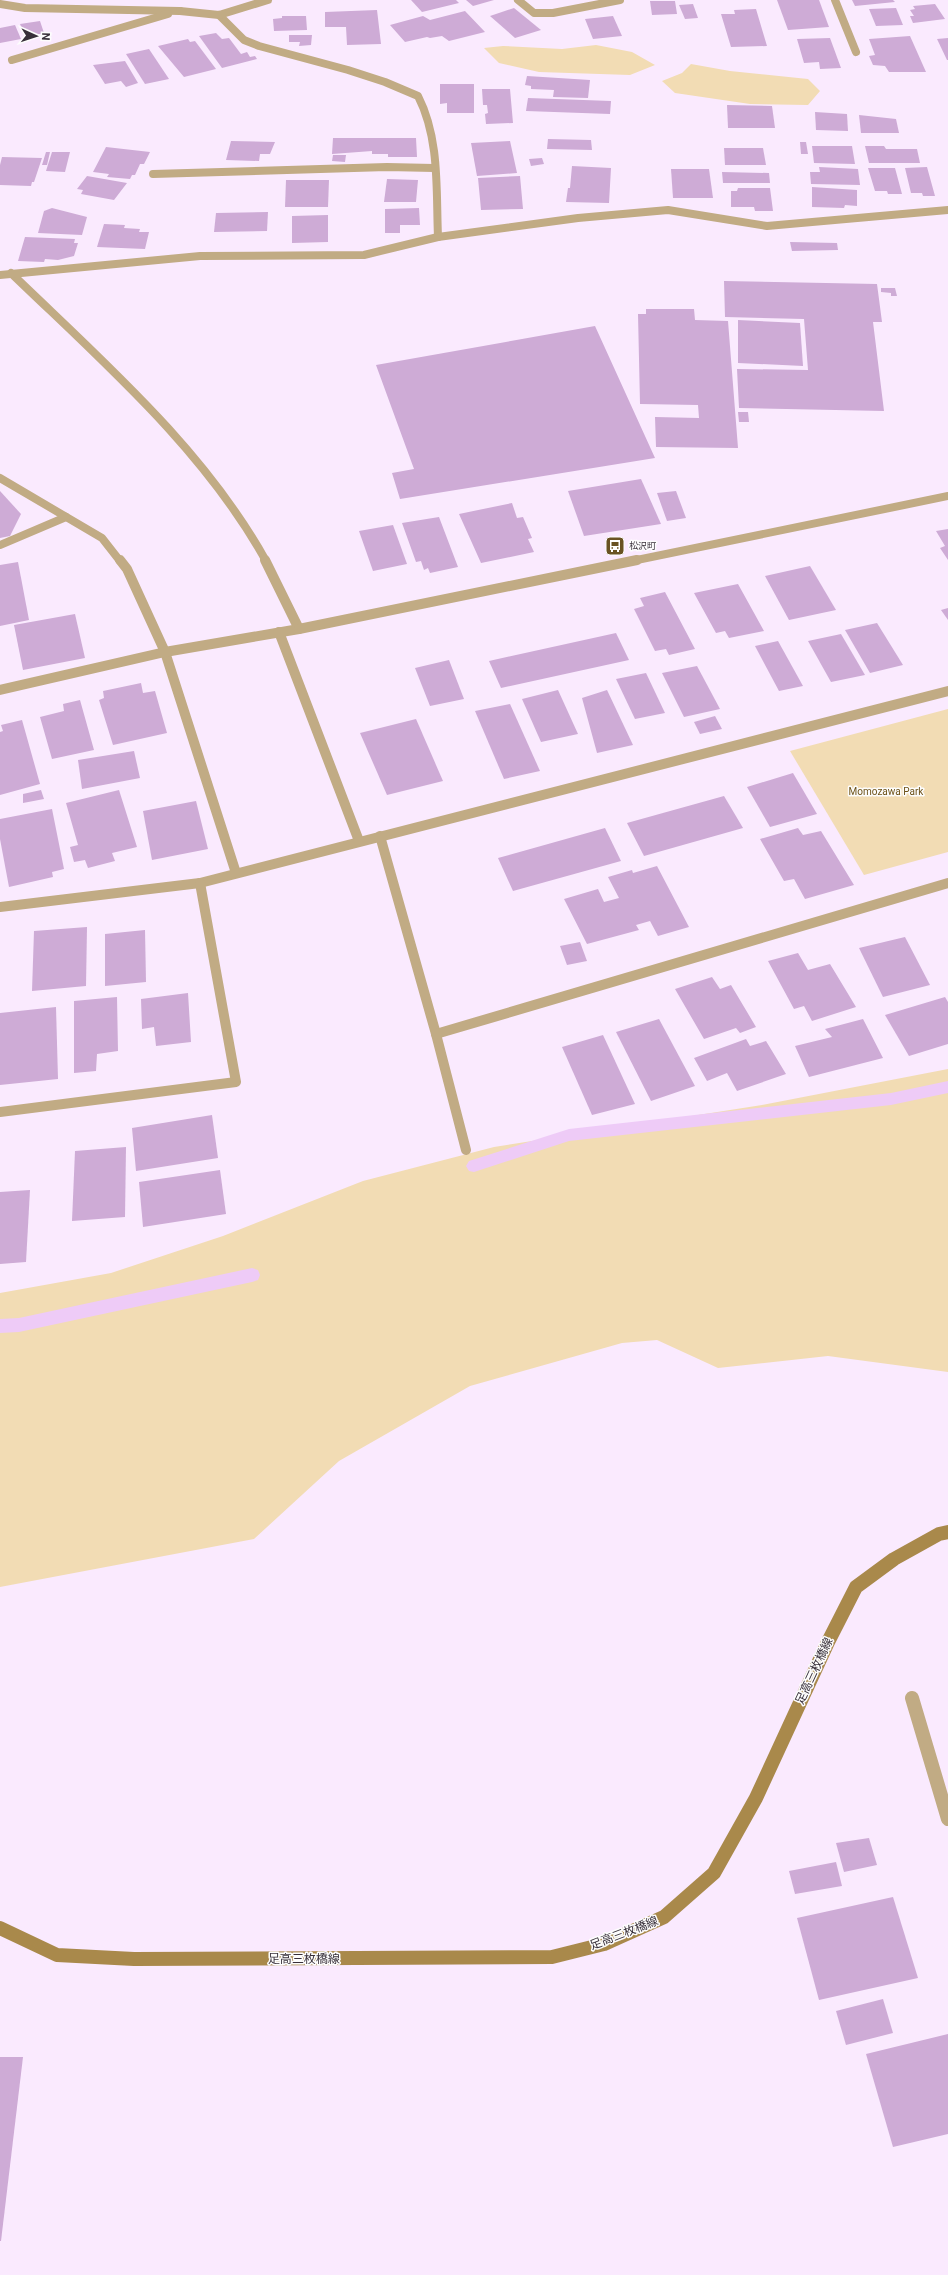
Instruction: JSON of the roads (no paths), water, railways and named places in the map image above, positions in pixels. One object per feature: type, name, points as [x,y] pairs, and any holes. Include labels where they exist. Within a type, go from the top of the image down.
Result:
[{"type":"main road","name":"足高三枚橋線","points":[[0,1928],[57,1955],[134,1959],[552,1957],[604,1944],[664,1917],[714,1873],[756,1798],[828,1642],[856,1587],[894,1559],[939,1534],[948,1532]]},
{"type":"street","points":[[0,4],[25,8],[180,11],[219,15],[268,0]]},
{"type":"street","points":[[518,0],[534,13],[553,13],[620,0]]},
{"type":"street","points":[[835,0],[856,52]]},
{"type":"street","points":[[12,60],[180,11]]},
{"type":"street","points":[[219,15],[244,40],[258,46],[385,82],[418,96],[428,118],[434,168],[438,237]]},
{"type":"street","points":[[153,174],[387,167],[434,168]]},
{"type":"street","points":[[0,275],[200,256],[364,255],[438,237],[578,218],[668,210],[767,226],[948,210]]},
{"type":"street","points":[[11,274],[176,438],[236,512],[279,583],[299,628]]},
{"type":"street","points":[[0,478],[102,538],[127,569],[165,652],[236,873]]},
{"type":"street","points":[[0,690],[165,652],[279,632],[948,496]]},
{"type":"street","points":[[0,545],[66,517]]},
{"type":"street","points":[[279,632],[359,841]]},
{"type":"street","points":[[0,907],[200,883],[948,691]]},
{"type":"street","points":[[380,836],[436,1034],[466,1150]]},
{"type":"street","points":[[0,1112],[236,1082],[200,883]]},
{"type":"street","points":[[436,1034],[948,883]]},
{"type":"street","points":[[912,1698],[948,1818]]},
{"type":"waterway","points":[[474,1166],[569,1135],[891,1099],[948,1087]]},
{"type":"waterway","points":[[0,1326],[19,1325],[252,1275]]},
{"type":"place","name":"松沢町","points":[[615,546]]},
{"type":"park label","name":"Momozawa Park","points":[[886,791]]}]
